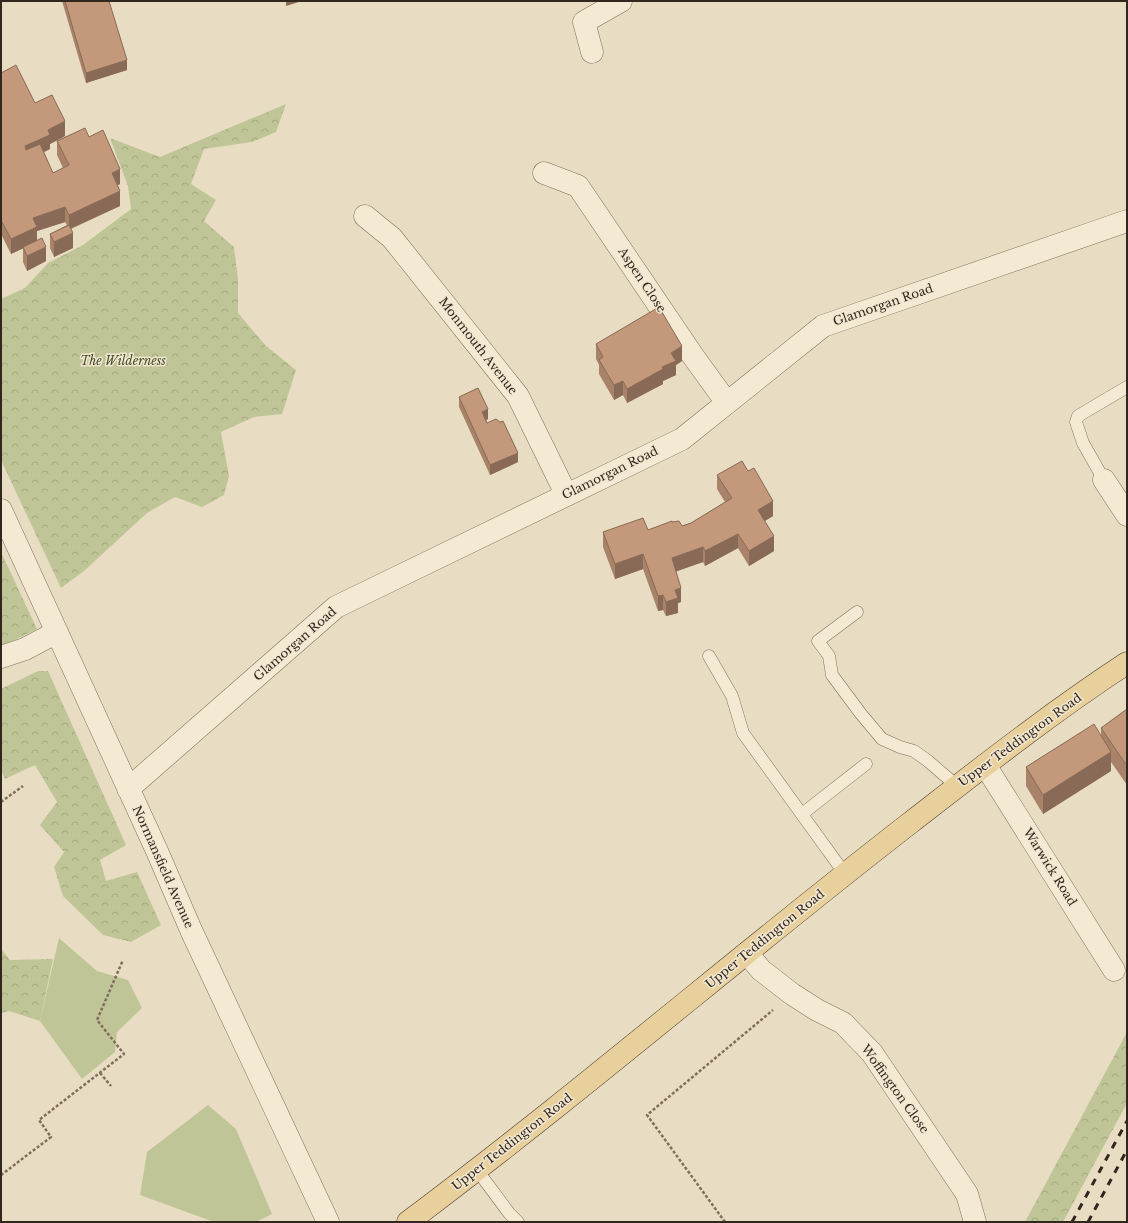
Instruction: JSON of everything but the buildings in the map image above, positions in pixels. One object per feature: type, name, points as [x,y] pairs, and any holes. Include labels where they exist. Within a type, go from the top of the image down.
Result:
[{"type":"main road","name":"Upper Teddington Road","points":[[408,1222],[478,1170],[546,1116],[845,874],[957,786],[1064,706],[1127,663]]},
{"type":"street","points":[[592,52],[584,22],[621,1]]},
{"type":"street","name":"Aspen Close","points":[[544,173],[578,186],[688,349],[727,403]]},
{"type":"street","name":"Monmouth Avenue","points":[[365,216],[392,238],[518,396],[566,494]]},
{"type":"street","name":"Glamorgan Road","points":[[128,789],[336,607],[682,439],[822,326],[1127,221]]},
{"type":"street","points":[[1104,480],[1127,515]]},
{"type":"street","name":"Normansfield Avenue","points":[[1,510],[157,851],[191,930],[328,1222]]},
{"type":"street","points":[[1,657],[25,649],[57,632]]},
{"type":"street","name":"Warwick Road","points":[[985,765],[1114,970]]},
{"type":"street","name":"Woffington Close","points":[[747,953],[761,970],[792,994],[817,1010],[843,1023],[872,1053],[967,1194],[975,1222]]},
{"type":"lane","points":[[1104,480],[1083,443],[1076,422],[1078,416],[1127,387]]},
{"type":"lane","points":[[857,612],[818,641],[829,656],[832,675],[882,739],[895,746],[914,751],[957,786]]},
{"type":"lane","points":[[709,656],[732,696],[743,733],[845,874]]},
{"type":"lane","points":[[802,814],[866,764]]},
{"type":"lane","points":[[478,1170],[509,1214],[518,1222]]},
{"type":"path","points":[[1,802],[23,786]]},
{"type":"path","points":[[1,1175],[51,1137],[40,1120],[124,1054],[97,1020],[123,960]]},
{"type":"path","points":[[725,1222],[646,1116],[792,994]]},
{"type":"path","points":[[100,1073],[111,1086]]},
{"type":"green space","name":"The Wilderness","points":[[286,104],[276,132],[252,142],[204,149],[191,184],[216,200],[204,221],[234,247],[238,279],[238,313],[266,346],[296,370],[282,414],[254,417],[221,432],[229,476],[224,495],[202,507],[175,497],[147,513],[84,571],[61,588],[1,460],[1,299],[25,288],[48,263],[83,245],[131,209],[128,186],[110,138],[160,157]]},
{"type":"green space","points":[[1,552],[37,629],[1,647]]},
{"type":"green space","points":[[38,671],[48,671],[126,845],[100,860],[106,881],[137,872],[161,925],[131,942],[103,935],[63,896],[54,867],[64,852],[40,825],[57,802],[35,765],[5,779],[1,770],[1,689]]},
{"type":"green space","points":[[59,938],[97,971],[128,980],[142,1008],[117,1032],[115,1052],[82,1079],[40,1021]]},
{"type":"green space","points":[[1,949],[10,960],[53,959],[40,1021],[9,1011],[1,1013]]},
{"type":"green space","points":[[1127,1032],[1127,1103],[1063,1222],[1025,1222]]},
{"type":"green space","points":[[208,1105],[236,1129],[272,1214],[256,1222],[214,1222],[140,1195],[147,1152]]},
{"type":"railway","points":[[1072,1222],[1127,1121]]},
{"type":"railway","points":[[1088,1222],[1127,1150]]}]
